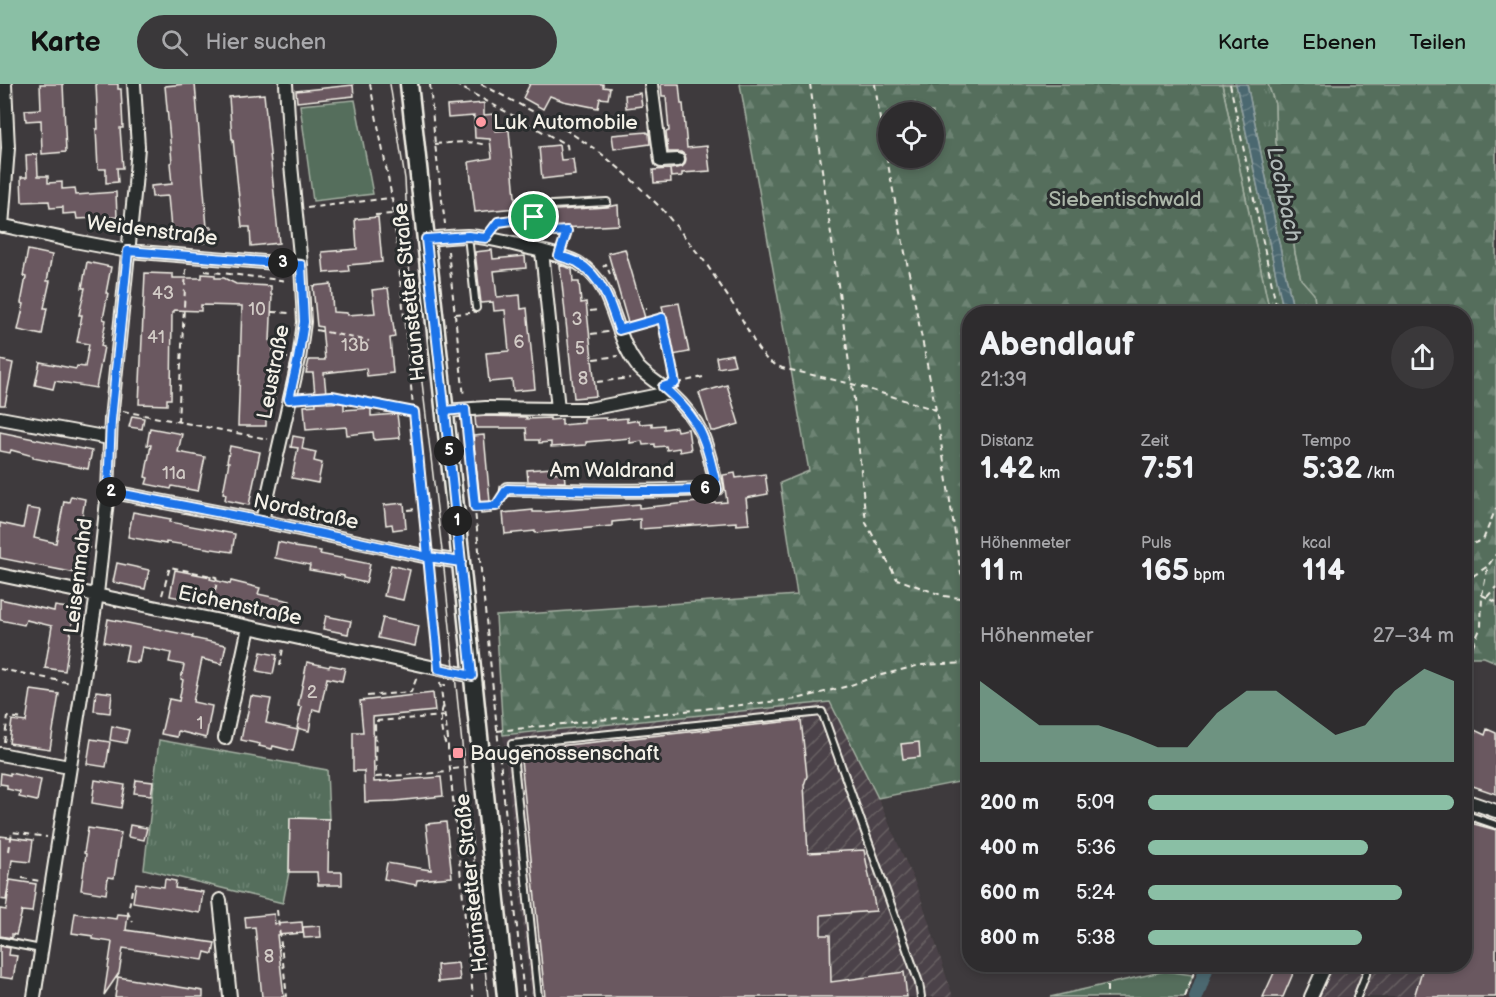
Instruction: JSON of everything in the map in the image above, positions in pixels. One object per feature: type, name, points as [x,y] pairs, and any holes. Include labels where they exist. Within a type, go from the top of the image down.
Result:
[{"type":"main road","name":"Haunstetter Straße","points":[[409,84],[506,997]]},
{"type":"street","points":[[1,225],[8,148],[5,84]]},
{"type":"street","name":"Leisenmahd","points":[[33,997],[97,594],[108,491],[109,438],[138,147],[134,84]]},
{"type":"street","name":"Leustraße","points":[[262,521],[298,359],[304,314],[286,84]]},
{"type":"street","points":[[651,84],[661,162],[678,160]]},
{"type":"street","name":"Weidenstraße","points":[[1,225],[128,251],[301,265]]},
{"type":"street","points":[[426,239],[468,236],[486,238],[542,251],[578,263],[594,275],[611,306],[623,344],[640,369],[669,393]]},
{"type":"street","points":[[542,251],[558,409]]},
{"type":"street","points":[[445,411],[486,408],[589,409],[669,393]]},
{"type":"street","name":"Am Waldrand","points":[[507,489],[631,492],[717,489],[708,448],[700,428],[669,393]]},
{"type":"street","points":[[0,418],[109,438]]},
{"type":"street","name":"Nordstraße","points":[[108,491],[461,562]]},
{"type":"street","name":"Eichenstraße","points":[[0,575],[472,676]]},
{"type":"street","points":[[225,738],[249,627]]},
{"type":"street","points":[[1,754],[69,767]]},
{"type":"street","points":[[1472,803],[1496,811]]},
{"type":"street","points":[[220,900],[230,997]]},
{"type":"street","points":[[1311,997],[1322,972]]},
{"type":"lane","points":[[486,238],[498,222],[534,217],[533,206],[607,202]]},
{"type":"lane","points":[[468,236],[476,308]]},
{"type":"lane","points":[[538,997],[512,744],[822,712],[919,983],[921,997]]},
{"type":"lane","points":[[1472,817],[1496,825]]},
{"type":"lane","points":[[0,941],[41,949]]},
{"type":"lane","points":[[1357,997],[1367,972]]},
{"type":"path","points":[[370,84],[392,198],[440,686],[452,769],[472,997]]},
{"type":"path","name":"Haunstetter Straße","points":[[430,84],[524,997]]},
{"type":"path","points":[[455,84],[567,145],[568,152]]},
{"type":"path","points":[[481,84],[560,126],[598,151],[626,174],[663,210],[705,262],[738,312],[758,349],[768,361],[782,368],[852,384],[936,410]]},
{"type":"path","points":[[810,84],[852,384],[866,523],[897,579],[944,596],[962,599]]},
{"type":"path","points":[[875,84],[881,128],[936,410],[962,575]]},
{"type":"path","points":[[1230,84],[1276,306]]},
{"type":"path","points":[[435,144],[464,142],[485,145]]},
{"type":"path","points":[[296,209],[392,198]]},
{"type":"path","points":[[375,215],[393,214]]},
{"type":"path","points":[[534,217],[535,233],[567,231],[559,256]]},
{"type":"path","points":[[177,422],[186,269]]},
{"type":"path","points":[[203,271],[302,283]]},
{"type":"path","points":[[272,312],[304,314]]},
{"type":"path","points":[[591,334],[619,330],[649,319],[662,318],[675,383],[703,377]]},
{"type":"path","points":[[303,327],[369,341]]},
{"type":"path","points":[[594,358],[630,354]]},
{"type":"path","points":[[597,382],[635,377],[640,369]]},
{"type":"path","points":[[289,399],[332,396],[414,412]]},
{"type":"path","points":[[112,409],[279,441]]},
{"type":"path","points":[[475,507],[496,506],[507,489]]},
{"type":"path","points":[[408,510],[423,508]]},
{"type":"path","points":[[1472,543],[1483,540],[1496,508]]},
{"type":"path","points":[[1472,647],[1481,627],[1482,595],[1488,566],[1496,554]]},
{"type":"path","points":[[1472,577],[1488,566]]},
{"type":"path","points":[[159,608],[170,567],[216,578],[208,618]]},
{"type":"path","points":[[1487,597],[1496,587]]},
{"type":"path","points":[[1482,595],[1496,602]]},
{"type":"path","points":[[280,666],[285,635]]},
{"type":"path","points":[[497,730],[796,699],[920,664],[962,663]]},
{"type":"path","points":[[367,696],[411,692],[423,665]]},
{"type":"path","points":[[0,669],[82,686]]},
{"type":"path","points":[[440,686],[445,685],[445,687]]},
{"type":"path","points":[[443,707],[440,716],[443,740],[448,749]]},
{"type":"path","points":[[445,716],[375,721],[376,777],[468,768],[468,764]]},
{"type":"path","points":[[1,754],[8,717],[23,719]]},
{"type":"path","points":[[9,851],[12,832],[58,839]]},
{"type":"path","points":[[22,878],[51,883]]},
{"type":"path","points":[[132,890],[128,913],[132,922]]},
{"type":"path","points":[[277,910],[287,997]]},
{"type":"path","points":[[1185,997],[1194,972]]},
{"type":"path","points":[[1107,986],[1107,997]]},
{"type":"shaded area","points":[[830,702],[878,798],[919,892],[953,997],[531,997],[503,735]]},
{"type":"shaded area","points":[[1472,803],[1496,811],[1496,997],[1311,997],[1323,972],[1472,972]]},
{"type":"green space","name":"Siebentischwald","points":[[740,84],[1222,84],[1269,306],[962,306],[962,781],[878,798],[830,702],[503,735],[496,616],[797,595],[780,483],[809,471]]},
{"type":"green space","points":[[1222,84],[1236,84],[1283,306],[1269,306]]},
{"type":"green space","points":[[1247,84],[1268,84],[1275,104],[1276,142],[1290,207],[1295,253],[1301,279],[1314,293],[1315,306],[1292,306]]},
{"type":"green space","points":[[1268,84],[1496,84],[1496,662],[1484,657],[1472,657],[1472,306],[1315,306],[1314,294],[1301,279],[1295,253],[1290,207],[1276,142],[1275,104]]},
{"type":"green space","points":[[355,100],[373,194],[313,201],[300,105]]},
{"type":"green space","points":[[159,740],[327,770],[329,819],[290,818],[289,872],[283,903],[144,869]]},
{"type":"green space","points":[[1161,972],[1193,975],[1185,997],[1050,997]]},
{"type":"water","points":[[1236,84],[1247,84],[1292,306],[1283,306]]},
{"type":"building","points":[[40,84],[63,84],[66,152],[42,154],[41,120],[26,121],[25,110],[41,109]]},
{"type":"building","points":[[96,84],[118,84],[118,89],[121,89],[123,128],[120,128],[123,168],[117,168],[118,182],[106,183],[106,169],[98,169]]},
{"type":"building","points":[[195,84],[207,227],[212,227],[213,241],[202,243],[202,238],[177,241],[176,229],[171,229],[168,196],[152,197],[151,186],[172,184],[165,86]]},
{"type":"building","points":[[530,84],[603,84],[603,87],[610,88],[608,99],[600,98],[598,108],[550,96],[543,109],[523,98]]},
{"type":"building","points":[[661,84],[679,84],[687,148],[707,146],[710,171],[682,173],[682,176],[671,177],[670,169],[682,167],[686,159],[681,152],[668,152],[666,96],[662,96]]},
{"type":"building","points":[[353,85],[354,96],[297,102],[296,91]]},
{"type":"building","points":[[640,93],[642,106],[626,108],[625,95]]},
{"type":"building","points":[[264,94],[279,243],[251,246],[250,227],[242,227],[229,97]]},
{"type":"building","points":[[484,103],[484,115],[494,114],[495,131],[509,130],[516,208],[475,212],[469,162],[492,158],[490,139],[475,138],[474,116],[448,118],[447,106]]},
{"type":"building","points":[[647,132],[650,144],[614,149],[612,135]]},
{"type":"building","points":[[559,145],[561,160],[573,159],[575,175],[542,179],[539,147]]},
{"type":"building","points":[[37,154],[38,176],[48,176],[48,183],[62,182],[62,189],[75,188],[76,195],[116,192],[117,217],[77,219],[76,213],[63,214],[63,207],[50,208],[49,201],[22,202],[21,177],[27,177],[26,155]]},
{"type":"building","points":[[670,169],[671,182],[654,183],[653,170]]},
{"type":"building","points":[[618,205],[619,225],[541,229],[540,211]]},
{"type":"building","points":[[378,217],[382,262],[348,265],[349,271],[324,273],[322,252],[357,249],[355,219]]},
{"type":"building","points":[[625,249],[645,318],[628,323],[608,253]]},
{"type":"building","points":[[28,250],[52,255],[42,335],[18,330],[24,304],[21,303],[26,277],[23,276]]},
{"type":"building","points":[[492,250],[493,259],[525,256],[526,268],[494,271],[497,297],[520,295],[521,309],[527,308],[535,389],[513,391],[512,380],[489,382],[486,353],[509,351],[505,310],[494,311],[493,302],[481,303],[475,252]]},
{"type":"building","points":[[87,262],[111,267],[103,319],[106,320],[101,346],[104,347],[96,388],[55,381],[53,389],[35,385],[40,362],[76,369],[77,366],[85,367],[89,344],[77,342]]},
{"type":"building","points":[[560,265],[572,269],[573,282],[579,282],[581,303],[586,302],[596,396],[574,398]]},
{"type":"building","points":[[145,273],[173,274],[173,278],[202,278],[202,274],[215,275],[215,278],[224,278],[236,284],[271,286],[270,341],[273,341],[273,362],[271,362],[269,418],[266,418],[266,426],[238,426],[242,306],[201,305],[201,311],[174,310],[172,312],[171,399],[167,399],[167,405],[139,404]]},
{"type":"building","points":[[331,284],[333,312],[347,313],[347,315],[375,313],[372,290],[388,288],[395,337],[390,338],[393,373],[367,376],[366,368],[324,373],[327,403],[344,402],[344,410],[371,408],[371,416],[397,414],[400,438],[374,440],[373,432],[347,435],[346,427],[306,430],[304,406],[316,405],[313,373],[306,373],[309,360],[325,360],[322,327],[317,326],[313,286]]},
{"type":"building","points":[[679,303],[689,352],[673,355],[662,306]]},
{"type":"building","points":[[732,354],[735,365],[718,368],[716,357]]},
{"type":"building","points":[[0,360],[13,363],[5,405],[0,405]]},
{"type":"building","points":[[727,385],[739,424],[711,431],[699,393]]},
{"type":"building","points":[[132,416],[144,418],[142,429],[129,427]]},
{"type":"building","points":[[475,417],[562,419],[562,425],[584,423],[584,419],[627,418],[627,422],[639,420],[640,424],[664,425],[664,429],[676,427],[677,431],[688,429],[691,450],[680,452],[679,448],[667,450],[666,446],[643,445],[642,441],[630,443],[630,438],[586,442],[586,445],[551,447],[551,442],[539,443],[539,440],[527,440],[526,428],[476,428]]},
{"type":"building","points":[[150,428],[182,434],[178,452],[205,457],[198,491],[146,484],[148,478],[145,477],[151,445],[147,445]]},
{"type":"building","points":[[0,432],[92,451],[88,469],[33,458],[33,456],[11,450],[10,453],[0,451]]},
{"type":"building","points":[[484,435],[491,513],[481,514],[473,436]]},
{"type":"building","points":[[293,436],[304,438],[302,449],[316,452],[314,461],[322,463],[318,483],[292,478],[298,448],[291,447]]},
{"type":"building","points":[[230,446],[260,452],[249,505],[225,500],[226,494],[223,493]]},
{"type":"building","points":[[552,468],[552,473],[564,472],[565,482],[528,481],[527,470]]},
{"type":"building","points":[[735,473],[736,478],[765,474],[768,494],[746,498],[749,524],[736,525],[736,522],[640,529],[640,519],[612,522],[612,526],[505,534],[503,513],[533,510],[533,512],[546,512],[639,504],[639,508],[698,502],[703,502],[703,504],[727,502],[723,475]]},
{"type":"building","points":[[71,496],[85,499],[77,547],[80,547],[76,573],[0,558],[0,523],[23,528],[27,508],[40,510],[34,538],[56,543],[64,501],[69,502]]},
{"type":"building","points":[[404,503],[406,528],[393,530],[392,524],[386,525],[384,505]]},
{"type":"building","points":[[133,512],[171,519],[170,522],[235,534],[232,552],[128,537]]},
{"type":"building","points":[[278,542],[321,551],[320,554],[370,564],[366,583],[344,578],[344,576],[309,570],[310,565],[275,558]]},
{"type":"building","points":[[117,563],[149,570],[145,589],[113,582]]},
{"type":"building","points":[[391,565],[410,570],[403,600],[384,596]]},
{"type":"building","points":[[175,570],[211,577],[210,579],[230,584],[231,581],[260,588],[258,594],[290,601],[286,621],[170,596]]},
{"type":"building","points":[[0,599],[54,611],[55,606],[74,609],[65,671],[45,668],[52,626],[26,620],[24,625],[0,620]]},
{"type":"building","points":[[326,616],[351,621],[348,634],[323,629]]},
{"type":"building","points":[[383,618],[419,626],[415,646],[378,638]]},
{"type":"building","points":[[108,619],[226,645],[222,664],[202,659],[193,702],[212,706],[206,738],[178,731],[177,737],[161,734],[169,699],[179,701],[184,665],[169,662],[171,653],[142,647],[139,662],[125,661],[128,646],[104,642]]},
{"type":"building","points":[[261,652],[277,655],[273,674],[257,671]]},
{"type":"building","points":[[307,662],[345,668],[342,681],[327,678],[320,711],[313,709],[309,731],[297,728],[302,707],[298,706]]},
{"type":"building","points":[[31,690],[59,694],[50,749],[9,743],[12,720],[26,722]]},
{"type":"building","points":[[96,691],[112,693],[110,713],[94,711]]},
{"type":"building","points":[[433,693],[435,711],[373,717],[374,782],[441,777],[443,796],[365,802],[364,771],[353,771],[353,732],[363,732],[360,701]]},
{"type":"building","points":[[251,696],[271,699],[266,723],[298,730],[293,751],[273,746],[272,749],[241,740]]},
{"type":"building","points":[[801,720],[807,776],[804,785],[808,853],[864,850],[876,911],[821,915],[821,935],[830,935],[831,982],[904,972],[907,997],[545,997],[520,750]]},
{"type":"building","points":[[112,726],[129,730],[126,743],[110,740]]},
{"type":"building","points":[[1472,729],[1485,735],[1487,729],[1496,733],[1496,794],[1472,786]]},
{"type":"building","points":[[91,739],[110,742],[106,767],[87,764]]},
{"type":"building","points":[[919,742],[920,757],[903,759],[901,744]]},
{"type":"building","points":[[1,773],[41,780],[37,801],[19,797],[20,792],[7,789],[7,785],[0,784]]},
{"type":"building","points":[[95,780],[125,785],[121,808],[92,803]]},
{"type":"building","points":[[136,780],[153,782],[151,795],[134,793]]},
{"type":"building","points":[[290,818],[329,819],[328,872],[342,872],[342,885],[318,885],[317,872],[289,872]]},
{"type":"building","points":[[446,822],[452,877],[417,880],[416,885],[384,879],[387,863],[431,870],[426,824]]},
{"type":"building","points":[[1472,823],[1496,830],[1496,997],[1414,997],[1422,972],[1472,972]]},
{"type":"building","points":[[130,825],[147,828],[144,840],[128,837]]},
{"type":"building","points":[[88,828],[121,833],[114,878],[108,877],[106,894],[81,890]]},
{"type":"building","points":[[0,836],[33,840],[30,862],[12,860],[6,900],[0,899]]},
{"type":"building","points":[[165,879],[176,881],[175,888],[203,892],[200,913],[133,902],[136,883],[164,887]]},
{"type":"building","points":[[10,880],[36,884],[32,912],[22,911],[16,935],[12,934],[12,938],[0,936],[0,909],[6,910]]},
{"type":"building","points":[[75,913],[116,919],[117,914],[128,915],[126,930],[215,943],[213,954],[205,952],[203,960],[123,948],[119,973],[104,995],[112,942],[72,933]]},
{"type":"building","points":[[274,914],[275,924],[302,922],[303,933],[277,935],[284,997],[262,997],[255,927],[246,928],[245,917]]},
{"type":"building","points":[[320,926],[321,937],[304,938],[303,927]]},
{"type":"building","points":[[0,946],[10,948],[9,955],[17,956],[13,979],[0,977]]},
{"type":"building","points":[[458,963],[460,980],[438,982],[437,965]]},
{"type":"building","points":[[1274,972],[1294,972],[1283,997],[1263,997]]},
{"type":"building","points":[[118,977],[203,991],[203,997],[115,997]]},
{"type":"waterway","name":"Lochbach","points":[[1196,997],[1205,972]]},
{"type":"tram line","points":[[390,84],[405,179],[410,281],[443,559],[488,997]]},
{"type":"place","name":"Luk Automobile","points":[[481,122]]},
{"type":"place","name":"Baugenossenschaft","points":[[458,753]]},
{"type":"route","points":[[534,217],[498,222],[486,238],[468,236],[426,239],[461,562],[428,557],[108,491],[109,438],[128,251],[301,265],[304,322],[289,399],[332,396],[414,412],[423,508],[428,557],[434,621],[439,669],[472,676],[461,562],[445,411],[465,409],[475,507],[496,506],[507,489],[631,492],[717,489],[708,448],[700,428],[663,387],[675,383],[662,318],[619,330],[611,306],[594,275],[578,263],[559,256],[567,231],[535,233],[534,217]]}]
